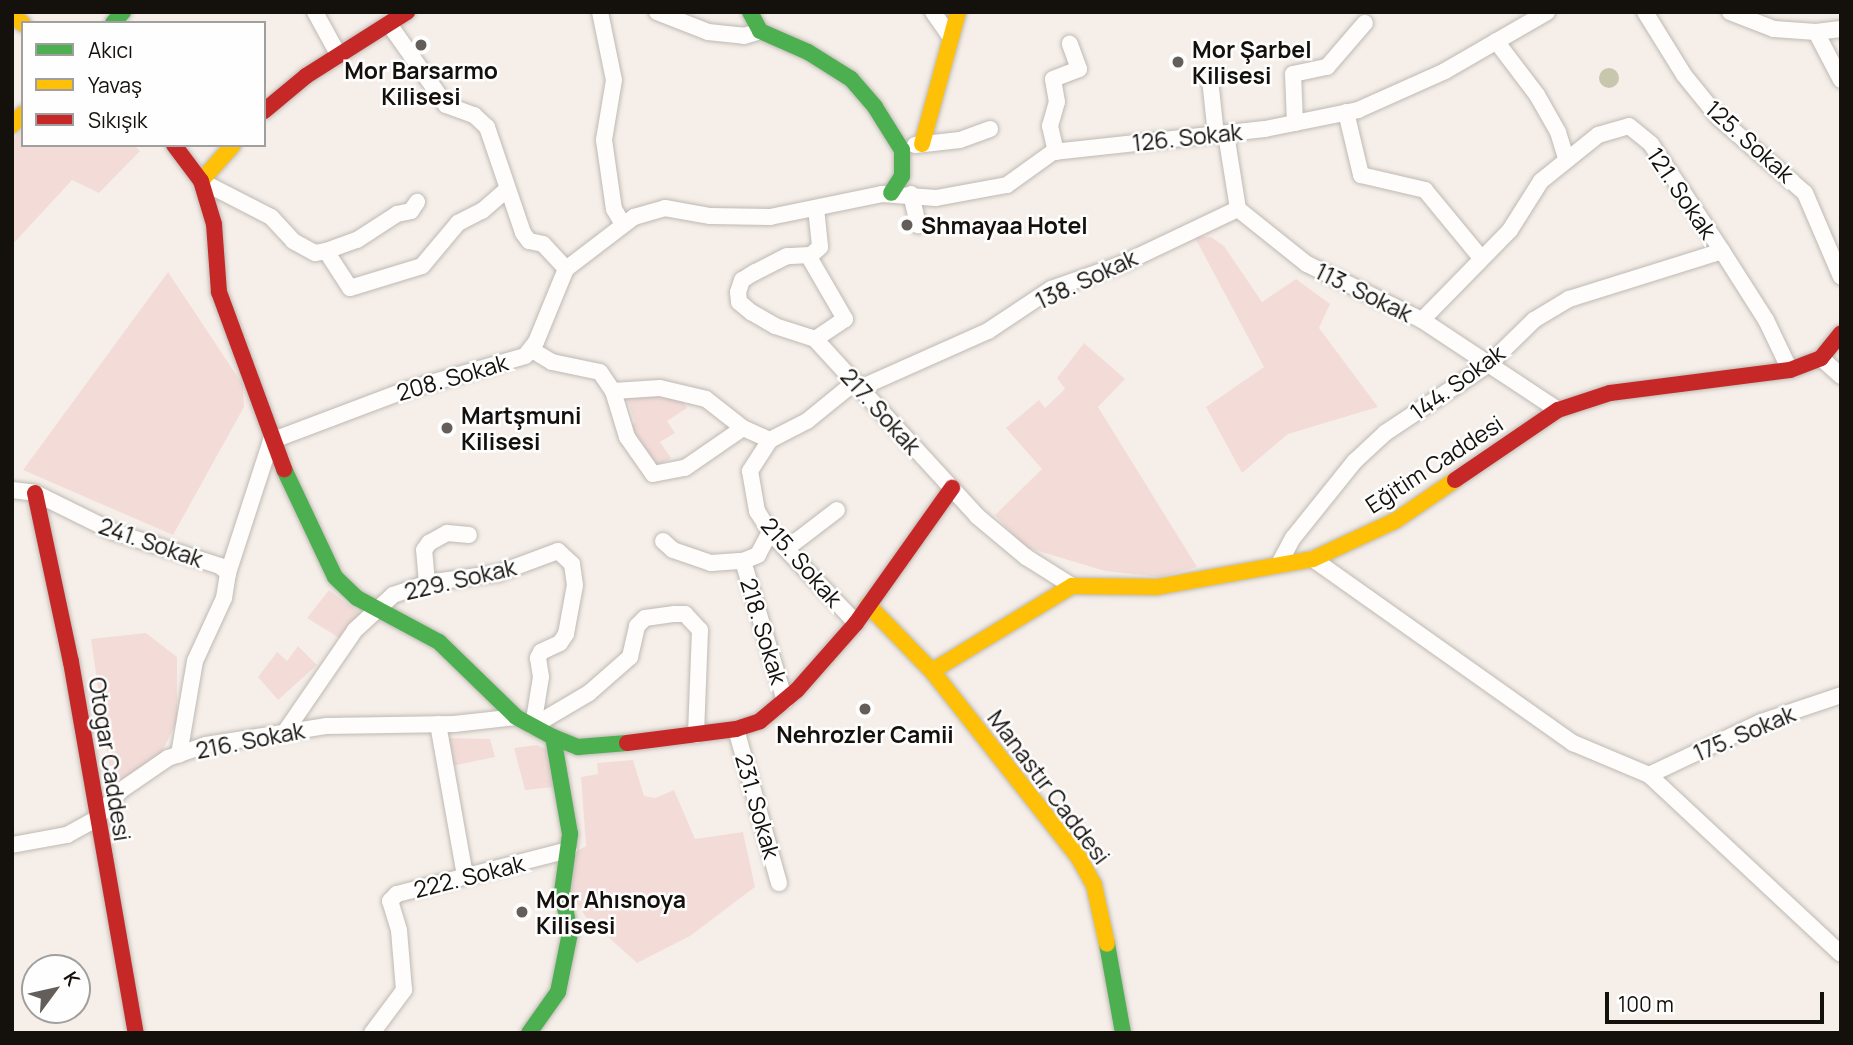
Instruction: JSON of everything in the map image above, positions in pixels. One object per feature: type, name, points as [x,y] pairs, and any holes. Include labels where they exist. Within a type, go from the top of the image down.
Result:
[{"type":"street","points":[[315,12],[338,54]]},
{"type":"street","points":[[266,109],[338,54],[407,12]]},
{"type":"street","points":[[600,12],[614,80],[604,140],[614,209],[622,223]]},
{"type":"street","points":[[657,12],[708,33],[744,36],[755,18],[851,79],[902,147],[902,176],[891,194]]},
{"type":"street","points":[[933,12],[949,35]]},
{"type":"street","points":[[922,144],[949,35],[958,12]]},
{"type":"street","name":"125. Sokak","points":[[1644,12],[1684,75],[1719,118],[1805,193],[1841,277]]},
{"type":"street","points":[[1730,12],[1774,29],[1816,32],[1841,29]]},
{"type":"street","name":"126. Sokak","points":[[816,208],[891,194],[936,198],[1007,185],[1056,152],[1221,134],[1346,112],[1418,84],[1540,14]]},
{"type":"street","points":[[1295,123],[1293,74],[1327,67],[1365,23]]},
{"type":"street","points":[[388,24],[446,105],[474,115],[487,127],[523,233],[529,241],[543,244],[566,269]]},
{"type":"street","points":[[1816,32],[1841,80]]},
{"type":"street","points":[[1496,41],[1537,95],[1558,132],[1566,159]]},
{"type":"street","points":[[1056,152],[1050,127],[1057,102],[1053,79],[1079,69],[1070,44]]},
{"type":"street","points":[[1210,79],[1238,209]]},
{"type":"street","points":[[1346,112],[1361,175],[1425,190],[1481,258]]},
{"type":"street","name":"121. Sokak","points":[[1422,320],[1510,230],[1541,181],[1598,135],[1629,126],[1651,144],[1722,251],[1766,320],[1790,370]]},
{"type":"street","points":[[902,147],[960,140],[990,129]]},
{"type":"street","points":[[176,147],[201,181],[214,224],[219,292],[271,441],[335,577],[357,598],[439,642],[516,717],[554,737],[579,747],[696,735],[736,729],[761,721],[785,701],[856,623],[952,488]]},
{"type":"street","points":[[201,181],[231,147]]},
{"type":"street","points":[[201,181],[271,216],[293,241],[315,253],[357,240],[397,214],[411,211],[417,202]]},
{"type":"street","points":[[326,251],[350,288],[415,270],[440,250],[446,235],[458,223],[482,211],[507,189]]},
{"type":"street","points":[[911,194],[918,225]]},
{"type":"street","name":"208. Sokak","points":[[271,441],[361,405],[532,351],[566,269],[622,223],[664,208],[740,218],[816,208]]},
{"type":"street","points":[[809,255],[845,319],[815,339],[775,326],[751,312],[740,302],[738,292],[742,281],[755,272],[787,256],[809,255],[820,247],[816,208]]},
{"type":"street","name":"113. Sokak","points":[[1238,209],[1307,264],[1422,320],[1558,410]]},
{"type":"street","name":"138. Sokak","points":[[858,385],[988,331],[1051,289],[1122,264],[1238,209]]},
{"type":"street","name":"144. Sokak","points":[[1279,564],[1293,538],[1354,461],[1385,433],[1489,364],[1534,320],[1569,299],[1722,251]]},
{"type":"street","points":[[1841,333],[1821,358],[1841,376]]},
{"type":"street","name":"217. Sokak","points":[[815,339],[952,488],[1026,558],[1072,586]]},
{"type":"street","points":[[532,351],[552,362],[600,372],[613,391],[627,437],[653,474],[685,468],[743,428]]},
{"type":"street","name":"Eğitim Caddesi","points":[[1072,586],[1157,587],[1313,559],[1395,521],[1558,410],[1610,393],[1790,370],[1821,358]]},
{"type":"street","name":"215. Sokak","points":[[856,623],[770,532],[757,511],[750,471],[770,440],[807,421],[858,385]]},
{"type":"street","points":[[613,391],[660,388],[706,399],[743,428],[770,440]]},
{"type":"street","points":[[228,573],[271,441]]},
{"type":"street","name":"241. Sokak","points":[[12,490],[35,493],[114,532],[220,566],[228,573],[224,598],[195,661],[178,755]]},
{"type":"street","name":"Otogar Caddesi","points":[[35,493],[71,662],[96,819],[136,1033]]},
{"type":"street","points":[[786,548],[836,510]]},
{"type":"street","name":"218. Sokak","points":[[770,532],[758,555],[743,561],[785,701]]},
{"type":"street","points":[[427,583],[424,550],[429,543],[447,533],[469,535]]},
{"type":"street","points":[[663,541],[673,550],[710,563],[743,561]]},
{"type":"street","name":"229. Sokak","points":[[285,732],[355,629],[377,607],[407,587],[499,573],[558,551],[566,554],[575,585],[566,634],[560,643],[541,652],[538,658],[541,677],[533,726]]},
{"type":"street","points":[[1313,559],[1573,743],[1649,775],[1841,954]]},
{"type":"street","points":[[932,671],[1072,586]]},
{"type":"street","name":"Manastır Caddesi","points":[[868,605],[932,671],[1079,858],[1094,885],[1123,1033]]},
{"type":"street","points":[[533,726],[589,693],[630,657],[637,626],[645,618],[685,614],[700,630],[696,735]]},
{"type":"street","name":"175. Sokak","points":[[1649,775],[1761,722],[1841,695]]},
{"type":"street","name":"216. Sokak","points":[[12,845],[67,835],[96,819],[120,791],[178,755],[206,745],[326,726],[438,724],[516,717]]},
{"type":"street","points":[[438,724],[465,875]]},
{"type":"street","name":"231. Sokak","points":[[736,729],[779,883]]},
{"type":"street","points":[[529,1033],[558,992],[570,933],[562,892],[570,834],[554,737]]},
{"type":"street","name":"222. Sokak","points":[[372,1033],[404,990],[399,930],[390,901],[406,891],[568,850]]},
{"type":"shaded area","points":[[1609,68],[1616,71],[1619,78],[1616,85],[1609,88],[1602,85],[1599,78],[1602,71]]},
{"type":"shaded area","points":[[21,131],[21,147],[136,147],[140,151],[99,193],[72,180],[12,245],[12,140]]},
{"type":"shaded area","points":[[1194,236],[1211,237],[1224,246],[1262,302],[1296,279],[1330,304],[1319,328],[1378,407],[1288,434],[1242,473],[1206,407],[1264,367]]},
{"type":"shaded area","points":[[168,272],[243,385],[244,407],[173,535],[23,470]]},
{"type":"shaded area","points":[[1084,343],[1125,379],[1098,407],[1197,567],[1160,577],[1105,571],[1025,547],[995,515],[1042,469],[1006,428],[1039,400],[1045,408],[1065,389],[1057,378]]},
{"type":"shaded area","points":[[655,392],[682,400],[687,408],[667,421],[675,433],[660,442],[671,458],[654,468],[630,427],[635,422],[627,398]]},
{"type":"shaded area","points":[[329,590],[361,614],[341,639],[307,618]]},
{"type":"shaded area","points":[[146,633],[177,657],[177,721],[160,756],[113,792],[91,639]]},
{"type":"shaded area","points":[[298,646],[317,665],[278,700],[258,677],[277,652],[287,661]]},
{"type":"shaded area","points":[[447,738],[490,739],[495,757],[452,766]]},
{"type":"shaded area","points":[[537,745],[549,750],[555,787],[525,790],[514,748]]},
{"type":"shaded area","points":[[633,760],[644,796],[655,798],[674,790],[695,839],[743,832],[755,887],[690,936],[637,963],[586,917],[567,890],[572,854],[586,846],[581,777],[598,774],[597,763]]},
{"type":"traffic: fast","points":[[115,21],[123,12]]},
{"type":"traffic: fast","points":[[750,12],[760,31],[808,52],[851,79],[875,107],[902,150],[902,176],[891,193]]},
{"type":"traffic: fast","points":[[284,469],[335,577],[357,598],[439,642],[516,717],[553,737],[578,747],[627,743]]},
{"type":"traffic: fast","points":[[529,1033],[558,992],[570,933],[562,892],[570,834],[553,737]]},
{"type":"traffic: fast","points":[[1107,944],[1123,1033]]},
{"type":"traffic: slow","points":[[922,144],[958,12]]},
{"type":"traffic: slow","points":[[12,15],[21,22]]},
{"type":"traffic: slow","points":[[12,125],[21,116]]},
{"type":"traffic: slow","points":[[201,181],[231,147]]},
{"type":"traffic: slow","points":[[932,671],[1072,586],[1157,587],[1313,559],[1395,521],[1455,480]]},
{"type":"traffic: slow","points":[[868,605],[932,671],[1079,858],[1094,885],[1107,944]]},
{"type":"traffic: jam","points":[[266,109],[306,76],[407,12]]},
{"type":"traffic: jam","points":[[176,147],[201,181],[214,224],[219,292],[284,469]]},
{"type":"traffic: jam","points":[[1455,480],[1558,410],[1610,393],[1790,370],[1821,358],[1841,333]]},
{"type":"traffic: jam","points":[[627,743],[736,729],[760,721],[797,690],[856,623],[952,488]]},
{"type":"traffic: jam","points":[[35,493],[71,662],[136,1033]]},
{"type":"place","name":"Mor Barsarmo Kilisesi","points":[[421,45]]},
{"type":"place","name":"Mor Şarbel Kilisesi","points":[[1178,62]]},
{"type":"place","name":"Shmayaa Hotel","points":[[907,225]]},
{"type":"place","name":"Martşmuni Kilisesi","points":[[447,428]]},
{"type":"place","name":"Nehrozler Camii","points":[[865,709]]},
{"type":"place","name":"Mor Ahısnoya Kilisesi","points":[[522,912]]}]
